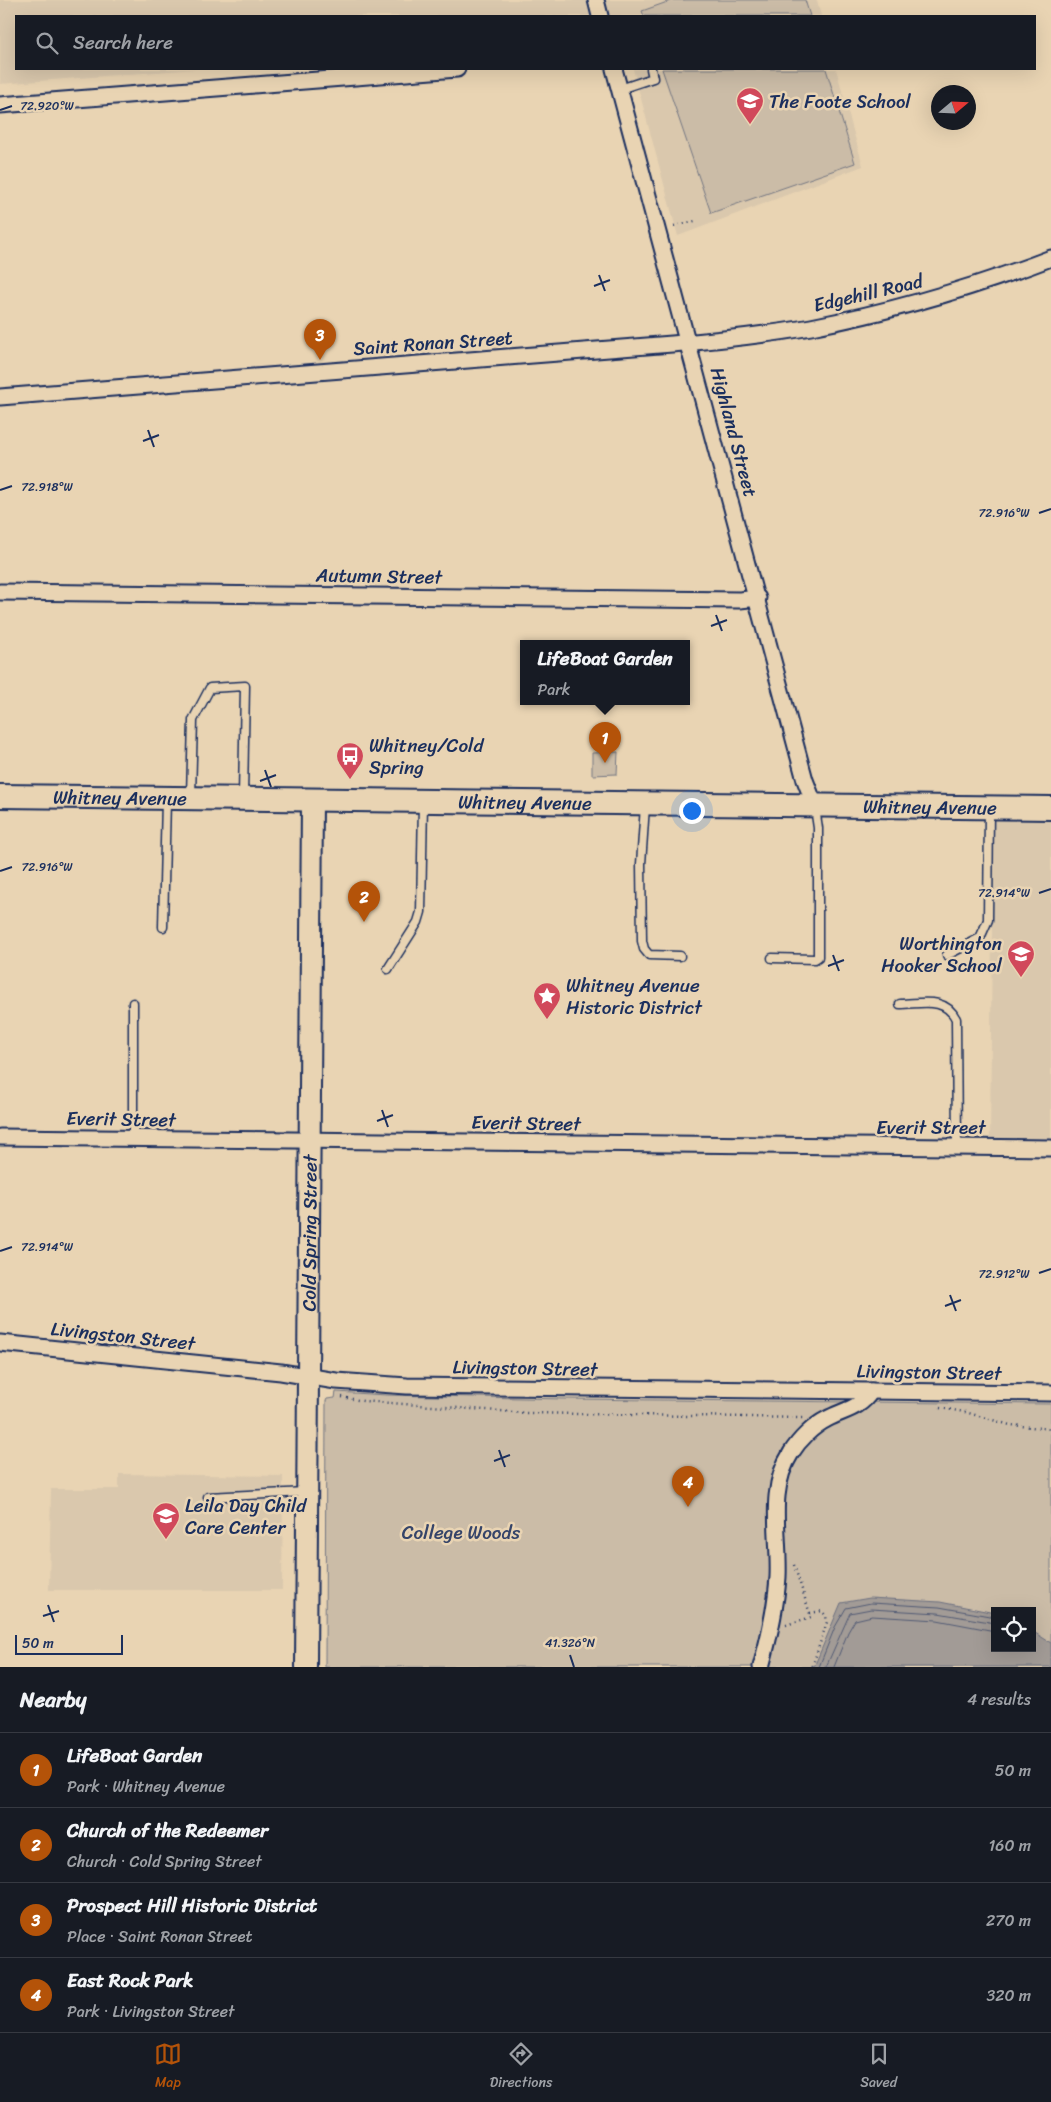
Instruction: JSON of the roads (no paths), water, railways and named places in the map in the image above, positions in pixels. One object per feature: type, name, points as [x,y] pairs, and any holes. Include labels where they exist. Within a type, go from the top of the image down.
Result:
[{"type":"main road","name":"Whitney Avenue","points":[[0,796],[1051,808]]},
{"type":"street","points":[[596,0],[600,15]]},
{"type":"street","points":[[0,105],[444,70]]},
{"type":"street","name":"Highland Street","points":[[614,70],[758,598],[805,780],[815,806]]},
{"type":"street","name":"Edgehill Road","points":[[689,342],[772,333],[891,310],[984,283],[1051,258]]},
{"type":"street","name":"Saint Ronan Street","points":[[0,397],[689,342]]},
{"type":"street","name":"Autumn Street","points":[[0,592],[730,600],[758,598]]},
{"type":"street","name":"Cold Spring Street","points":[[306,1667],[312,800]]},
{"type":"street","name":"Everit Street","points":[[0,1137],[1051,1148]]},
{"type":"street","name":"Livingston Street","points":[[0,1343],[344,1382],[439,1387],[1051,1393]]},
{"type":"street","points":[[761,1667],[777,1591],[776,1511],[780,1476],[785,1463],[797,1444],[824,1420],[854,1408],[871,1391]]},
{"type":"lane","points":[[620,89],[654,78],[650,70]]},
{"type":"lane","points":[[191,798],[193,720],[210,688],[245,686],[243,799]]},
{"type":"lane","points":[[163,926],[166,798]]},
{"type":"lane","points":[[388,969],[420,917],[423,801]]},
{"type":"lane","points":[[646,804],[641,864],[642,941],[644,949],[649,955],[680,956]]},
{"type":"lane","points":[[772,958],[815,959],[818,957],[818,828],[815,806]]},
{"type":"lane","points":[[947,955],[980,938],[988,920],[989,808]]},
{"type":"lane","points":[[133,1003],[133,1139]]},
{"type":"lane","points":[[900,1004],[943,1004],[952,1010],[956,1019],[957,1147]]},
{"type":"lane","points":[[208,1496],[307,1492]]},
{"type":"water","points":[[870,1598],[940,1602],[991,1612],[991,1652],[1036,1652],[1036,1634],[1051,1643],[1051,1667],[814,1667],[841,1603]]},
{"type":"place","name":"The Foote School","points":[[750,125]]},
{"type":"place","name":"Prospect Hill Historic District","points":[[320,360]]},
{"type":"place","name":"LifeBoat Garden","points":[[605,763]]},
{"type":"place","name":"Whitney/Cold Spring","points":[[350,780]]},
{"type":"place","name":"Church of the Redeemer","points":[[364,922]]},
{"type":"place","name":"Worthington Hooker School","points":[[1021,978]]},
{"type":"place","name":"Whitney Avenue Historic District","points":[[547,1020]]},
{"type":"place","name":"East Rock Park","points":[[688,1507]]},
{"type":"place","name":"Leila Day Child Care Center","points":[[166,1540]]},
{"type":"park label","name":"College Woods","points":[[461,1532]]}]
